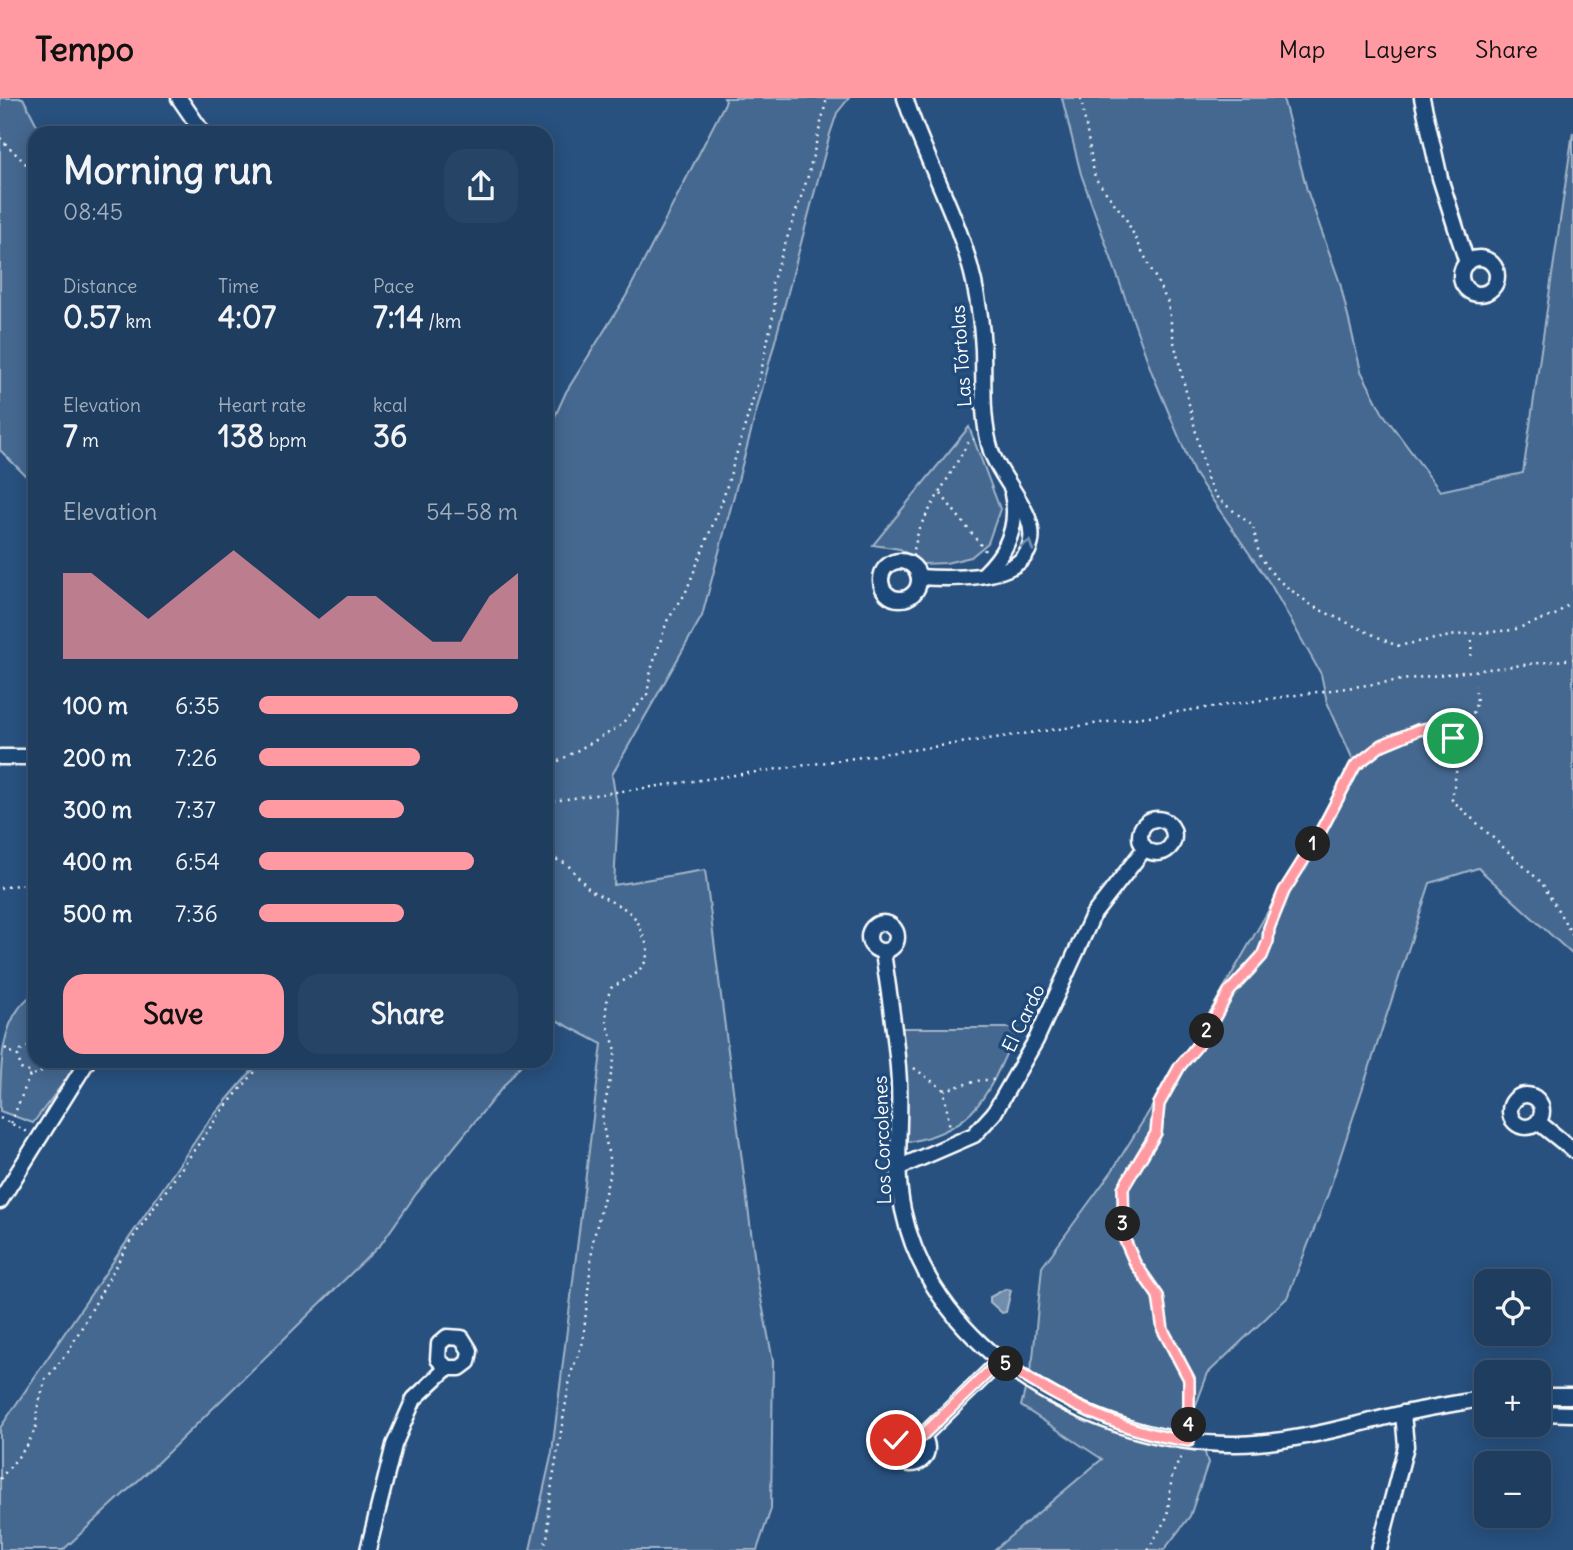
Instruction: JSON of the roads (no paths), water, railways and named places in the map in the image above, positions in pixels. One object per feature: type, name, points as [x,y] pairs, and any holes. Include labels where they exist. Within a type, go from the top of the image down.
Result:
[{"type":"street","points":[[179,98],[198,126]]},
{"type":"street","name":"Las Tórtolas","points":[[905,98],[957,229],[973,279],[981,327],[986,432],[998,468],[1028,517],[1032,534],[1030,547],[1023,559],[1011,568],[984,574],[919,577]]},
{"type":"street","points":[[1422,98],[1440,178],[1467,263]]},
{"type":"street","name":"Las Tórtolas","points":[[984,574],[995,563],[1011,533],[1014,510],[1011,493]]},
{"type":"street","points":[[898,561],[911,563],[919,577],[917,589],[907,597],[894,598],[884,590],[881,578],[887,566],[898,561]]},
{"type":"street","points":[[0,757],[28,757]]},
{"type":"street","name":"El Cardo","points":[[900,1167],[974,1135],[994,1113],[1041,1029],[1093,915],[1145,848]]},
{"type":"street","name":"Los Corcolenes","points":[[883,952],[897,1051],[902,1208],[913,1248],[959,1321],[1000,1361],[1057,1396],[1109,1422],[1151,1435],[1189,1441],[1238,1444],[1285,1440],[1474,1400]]},
{"type":"street","points":[[0,1201],[84,1068]]},
{"type":"street","points":[[1538,1122],[1573,1150]]},
{"type":"street","points":[[922,1436],[1000,1361]]},
{"type":"street","points":[[368,1550],[376,1509],[399,1433],[414,1399],[447,1368]]},
{"type":"street","points":[[1551,1396],[1573,1396]]},
{"type":"street","name":"Los Corcolenes","points":[[1457,1403],[1474,1406]]},
{"type":"street","points":[[1379,1550],[1406,1446],[1404,1413]]},
{"type":"street","points":[[1551,1413],[1573,1414]]}]
